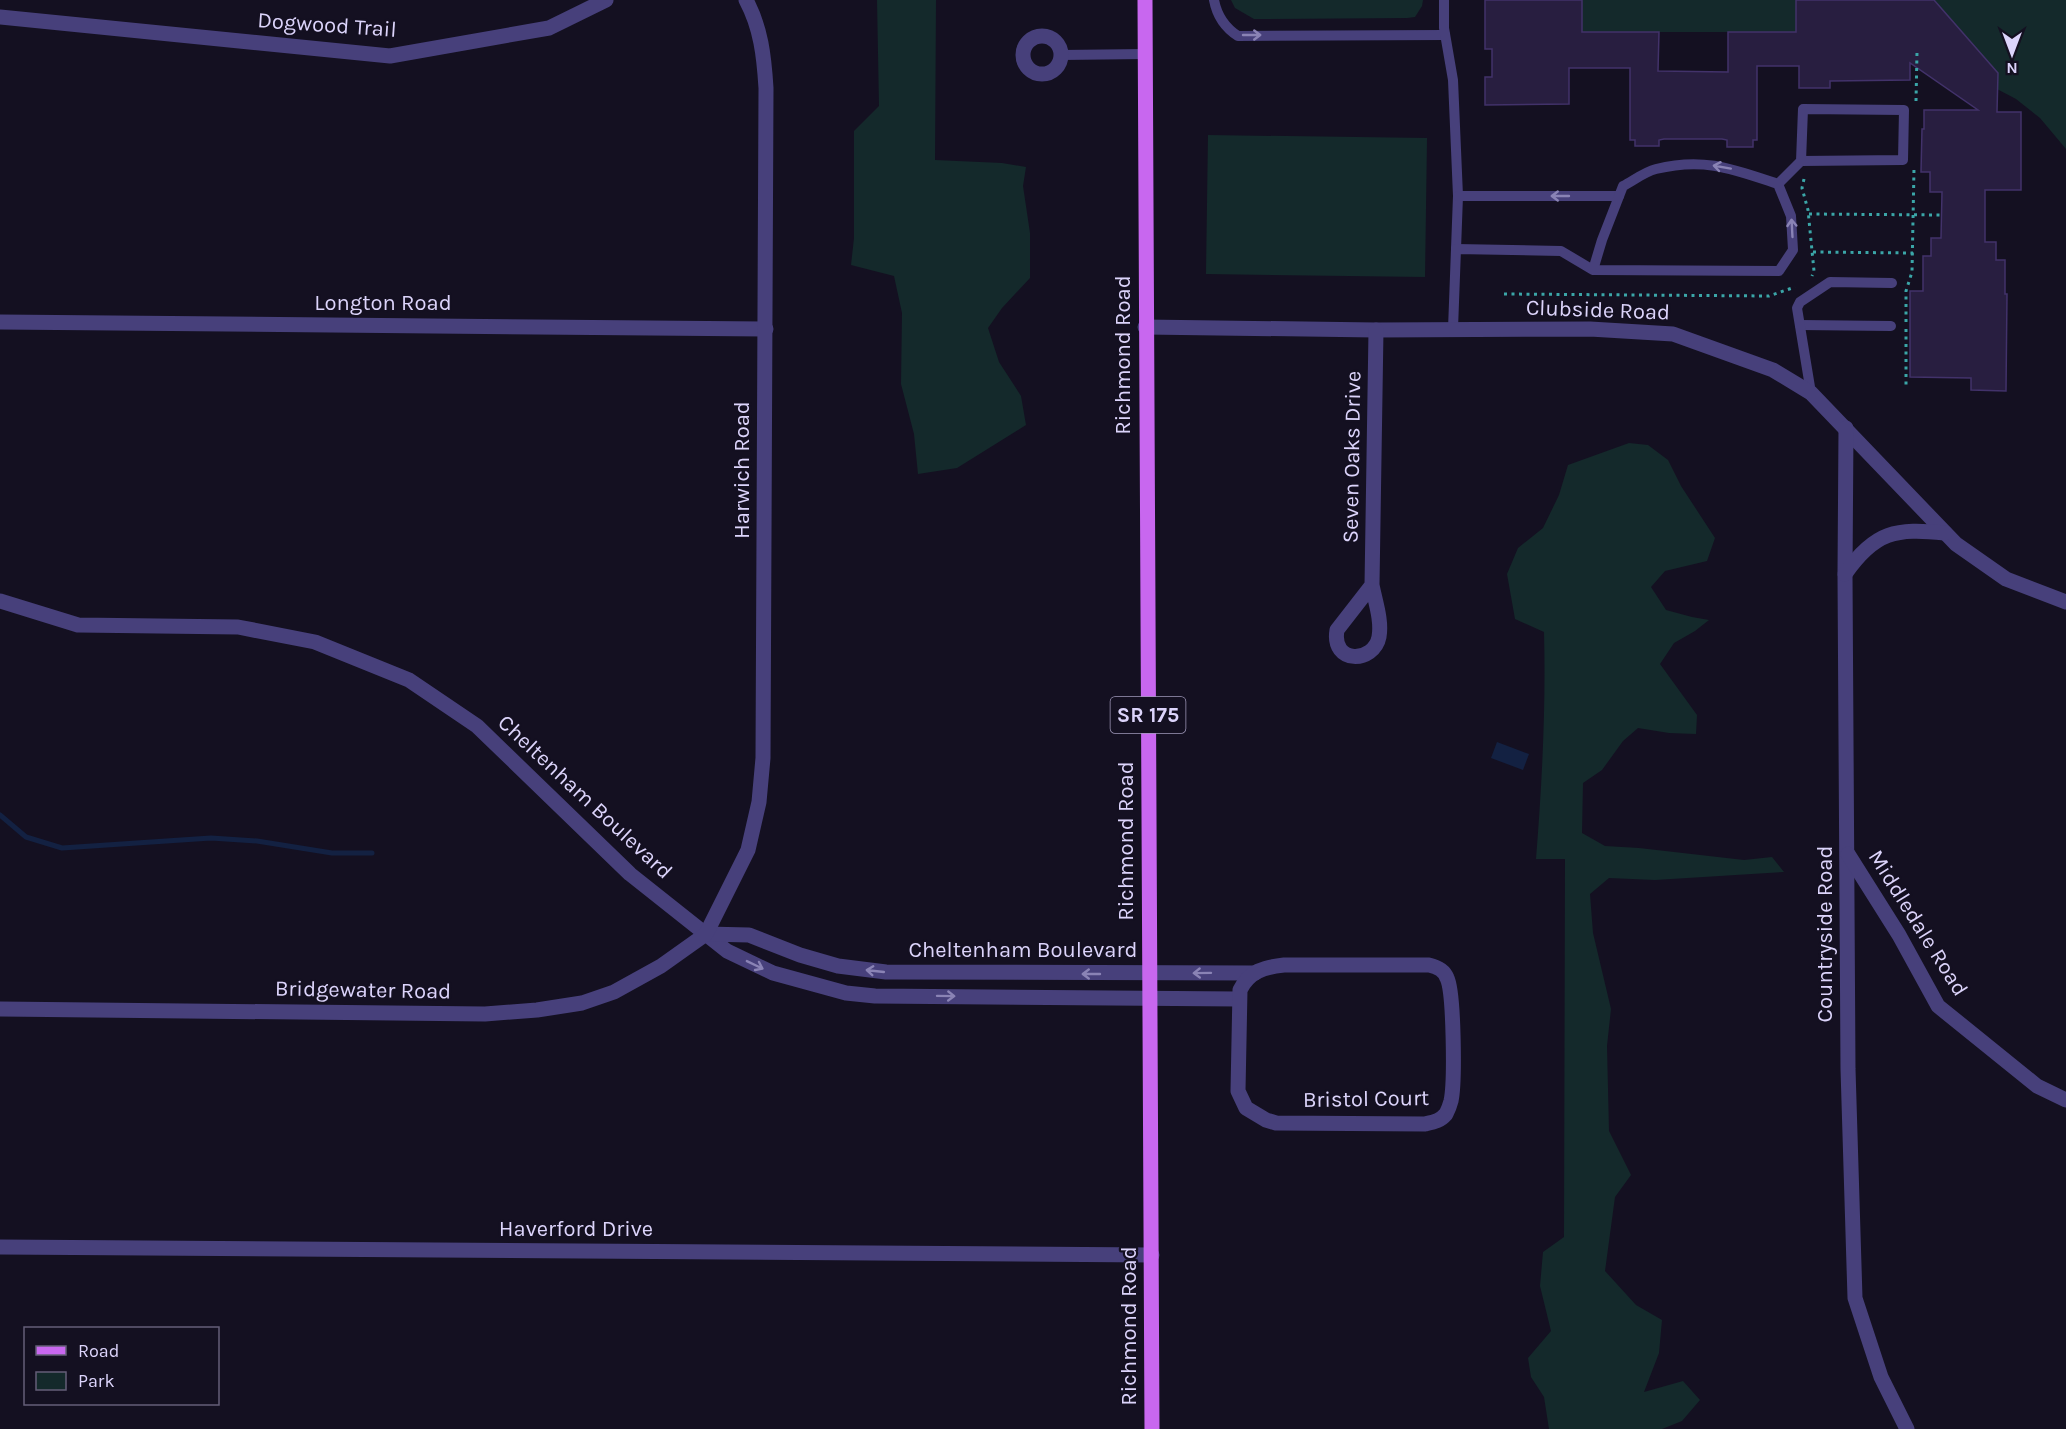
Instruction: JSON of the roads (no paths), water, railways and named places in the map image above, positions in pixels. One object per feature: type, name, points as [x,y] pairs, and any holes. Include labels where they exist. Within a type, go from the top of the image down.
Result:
[{"type":"main road","name":"Richmond Road","points":[[1145,0],[1152,1429]]},
{"type":"street","name":"Dogwood Trail","points":[[0,17],[390,56],[549,28],[606,0]]},
{"type":"street","name":"Harwich Road","points":[[706,934],[748,850],[759,802],[763,758],[765,59],[761,37],[746,0]]},
{"type":"street","name":"Longton Road","points":[[0,322],[766,329]]},
{"type":"street","name":"Clubside Road","points":[[1145,327],[1376,330],[1590,329],[1674,333],[1773,370],[1811,393],[1956,544],[2006,579],[2066,602]]},
{"type":"street","name":"Seven Oaks Drive","points":[[1372,585],[1376,330]]},
{"type":"street","name":"Countryside Road","points":[[1846,428],[1848,1069],[1855,1298],[1881,1377],[1907,1429]]},
{"type":"street","points":[[1845,574],[1869,545],[1883,537],[1896,532],[1914,530],[1946,533]]},
{"type":"street","name":"Cheltenham Boulevard","points":[[0,601],[78,625],[238,627],[315,642],[409,680],[477,726],[630,874],[706,934],[749,935],[800,955],[828,963],[886,972],[1255,973]]},
{"type":"street","name":"Middledale Road","points":[[1848,854],[1899,935],[1938,1005],[2037,1086],[2066,1100]]},
{"type":"street","points":[[706,934],[727,951],[773,974],[846,993],[875,996],[1238,999],[1243,983],[1255,973]]},
{"type":"street","name":"Bridgewater Road","points":[[0,1009],[485,1014],[537,1010],[582,1003],[614,992],[661,966],[706,934]]},
{"type":"street","name":"Bristol Court","points":[[1238,999],[1238,1091],[1246,1108],[1255,1115],[1276,1123],[1425,1124],[1440,1119],[1446,1113],[1451,1102],[1453,1084],[1451,996],[1447,977],[1442,970],[1430,965],[1284,964],[1265,967],[1255,973]]},
{"type":"street","name":"Haverford Drive","points":[[0,1247],[1152,1255]]},
{"type":"lane","points":[[1214,0],[1219,17],[1227,28],[1238,36],[1445,35]]},
{"type":"lane","points":[[1444,0],[1445,35],[1453,80],[1458,196],[1453,329]]},
{"type":"lane","points":[[1060,55],[1145,54]]},
{"type":"lane","points":[[1778,184],[1801,161],[1803,109],[1904,110],[1903,160],[1801,161]]},
{"type":"lane","points":[[1456,249],[1561,251],[1593,270],[1779,271],[1793,250],[1791,216],[1778,184],[1725,166],[1697,164],[1654,170],[1623,186],[1593,270]]},
{"type":"lane","points":[[1458,196],[1619,196]]},
{"type":"lane","points":[[1811,393],[1797,308],[1800,302],[1830,282],[1892,283]]},
{"type":"lane","points":[[1800,325],[1891,326]]},
{"type":"water","points":[[1497,742],[1529,754],[1523,770],[1491,758]]},
{"type":"waterway","points":[[0,815],[26,837],[62,848],[211,838],[257,841],[332,853],[372,853]]}]
